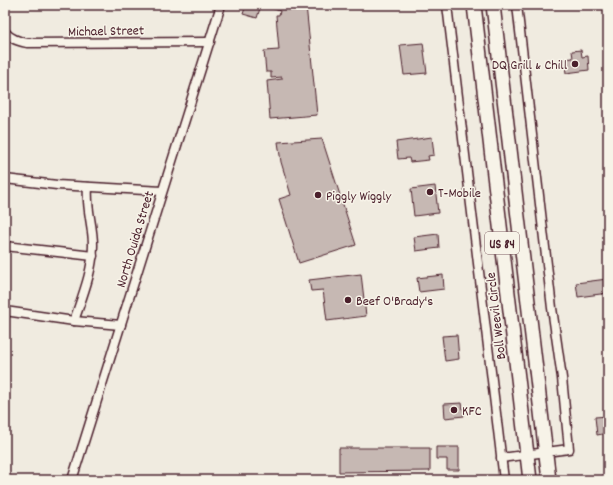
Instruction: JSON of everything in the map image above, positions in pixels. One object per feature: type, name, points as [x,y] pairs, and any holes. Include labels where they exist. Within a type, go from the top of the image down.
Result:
[{"type":"highway","name":"Boll Weevil Circle","points":[[474,5],[530,480]]},
{"type":"highway","name":"US 84","points":[[493,5],[549,480]]},
{"type":"street","name":"North Ouida Street","points":[[72,480],[221,5]]},
{"type":"street","points":[[447,5],[504,480]]},
{"type":"street","points":[[501,458],[569,450],[562,378],[551,300],[517,5]]},
{"type":"street","name":"Michael Street","points":[[5,32],[9,37],[18,42],[27,43],[210,42]]},
{"type":"street","points":[[5,179],[88,187],[162,191]]},
{"type":"street","points":[[74,321],[86,283],[92,256],[93,240],[87,204],[88,187]]},
{"type":"street","points":[[5,246],[92,256]]},
{"type":"street","points":[[5,311],[74,321],[121,325]]},
{"type":"building","points":[[246,5],[261,5],[257,18],[243,14]]},
{"type":"building","points":[[262,5],[306,5],[317,115],[270,119],[267,81],[282,79],[282,77],[271,78],[271,72],[266,72],[264,51],[279,50],[276,15],[279,15],[280,11]]},
{"type":"building","points":[[423,43],[427,73],[404,75],[400,45]]},
{"type":"building","points":[[581,50],[582,57],[588,56],[589,70],[566,73],[564,59],[573,58],[572,51]]},
{"type":"building","points":[[432,137],[434,155],[428,156],[429,160],[410,162],[409,158],[398,159],[396,142]]},
{"type":"building","points":[[322,139],[356,245],[299,263],[279,199],[291,195],[281,162],[278,142]]},
{"type":"building","points":[[435,186],[438,213],[414,216],[411,189]]},
{"type":"building","points":[[438,234],[439,248],[416,251],[414,237]]},
{"type":"building","points":[[361,274],[366,316],[327,321],[323,290],[311,291],[309,280]]},
{"type":"building","points":[[443,275],[444,289],[419,292],[417,278]]},
{"type":"building","points":[[607,279],[608,293],[578,297],[576,283]]},
{"type":"building","points":[[457,335],[459,359],[445,361],[442,336]]},
{"type":"building","name":"KFC","points":[[462,403],[464,416],[445,418],[444,404]]},
{"type":"building","points":[[608,416],[608,433],[597,435],[595,417]]},
{"type":"building","points":[[436,447],[459,447],[459,470],[447,470],[447,459],[436,459]]},
{"type":"building","points":[[339,448],[430,448],[430,471],[339,472]]},
{"type":"place","name":"DQ Grill & Chill","points":[[575,64]]},
{"type":"place","name":"T-Mobile","points":[[430,192]]},
{"type":"place","name":"Piggly Wiggly","points":[[318,195]]},
{"type":"place","name":"Beef O'Brady's","points":[[348,300]]},
{"type":"place","name":"KFC","points":[[454,410]]}]
